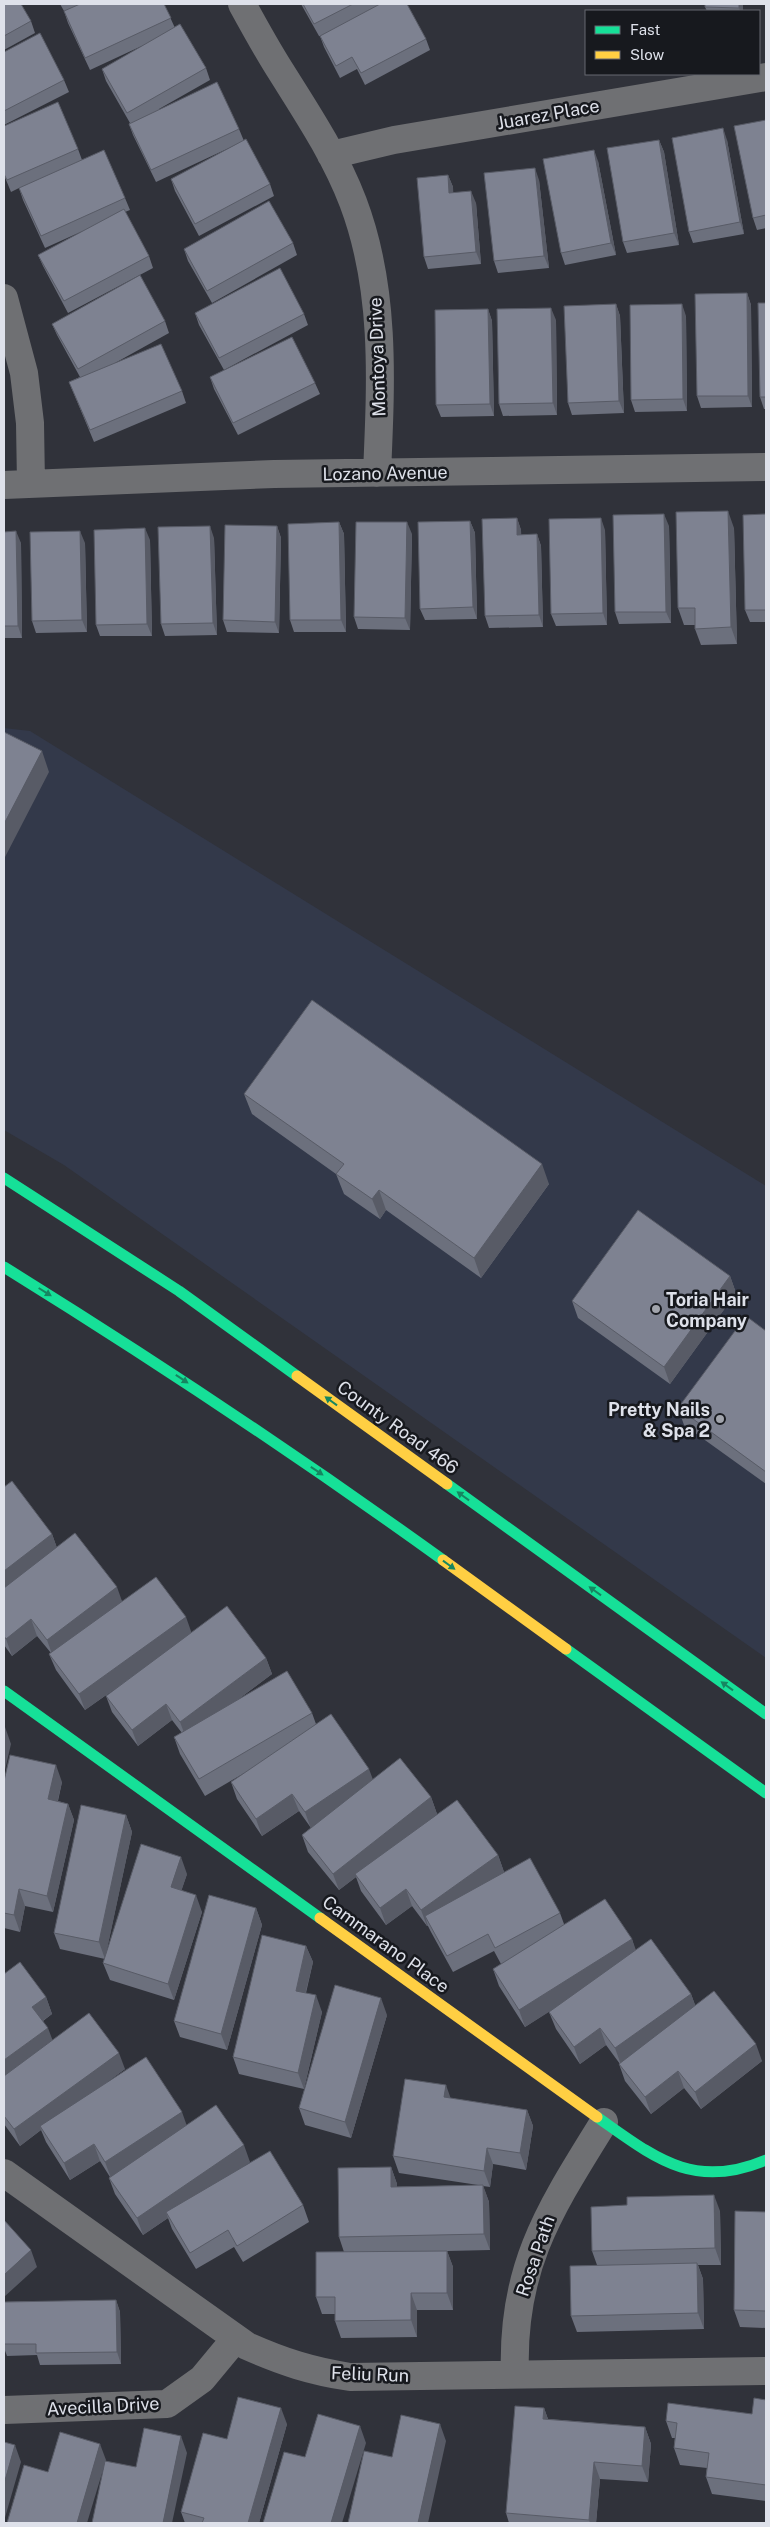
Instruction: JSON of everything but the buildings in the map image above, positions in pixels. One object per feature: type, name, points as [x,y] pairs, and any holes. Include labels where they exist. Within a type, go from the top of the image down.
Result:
[{"type":"main road","name":"County Road 466","points":[[4,1178],[179,1291],[766,1714]]},
{"type":"main road","points":[[4,1266],[148,1356],[351,1494],[766,1793]]},
{"type":"main road","name":"Cammarano Place","points":[[4,1691],[652,2156],[692,2171],[732,2171],[766,2160]]},
{"type":"street","name":"Montoya Drive","points":[[242,4],[279,68],[321,134],[353,202],[366,246],[378,302],[380,371],[377,473]]},
{"type":"street","name":"Juarez Place","points":[[331,156],[394,140],[766,77]]},
{"type":"street","points":[[4,298],[24,373],[30,423],[31,484]]},
{"type":"street","name":"Lozano Avenue","points":[[4,485],[274,474],[766,467]]},
{"type":"street","name":"Rosa Path","points":[[514,2374],[515,2338],[519,2305],[525,2274],[536,2242],[556,2200],[604,2122]]},
{"type":"street","name":"Feliu Run","points":[[4,2172],[247,2346],[285,2363],[335,2375],[373,2377],[766,2371]]},
{"type":"street","name":"Avecilla Drive","points":[[4,2410],[167,2404],[202,2379],[236,2338]]},
{"type":"shaded area","points":[[4,728],[30,731],[766,1186],[766,1658],[64,1165],[4,1130]]},
{"type":"traffic: fast","points":[[4,1178],[179,1291],[297,1376]]},
{"type":"traffic: fast","points":[[4,1267],[226,1410],[443,1560]]},
{"type":"traffic: fast","points":[[447,1484],[766,1714]]},
{"type":"traffic: fast","points":[[566,1649],[766,1793]]},
{"type":"traffic: fast","points":[[4,1691],[320,1918]]},
{"type":"traffic: fast","points":[[597,2117],[656,2156],[695,2171],[717,2172],[740,2169],[766,2160]]},
{"type":"traffic: slow","points":[[297,1376],[447,1484]]},
{"type":"traffic: slow","points":[[443,1560],[566,1649]]},
{"type":"traffic: slow","points":[[320,1918],[597,2117]]},
{"type":"place","name":"Toria Hair Company","points":[[656,1309]]},
{"type":"place","name":"Pretty Nails & Spa 2","points":[[720,1419]]}]
